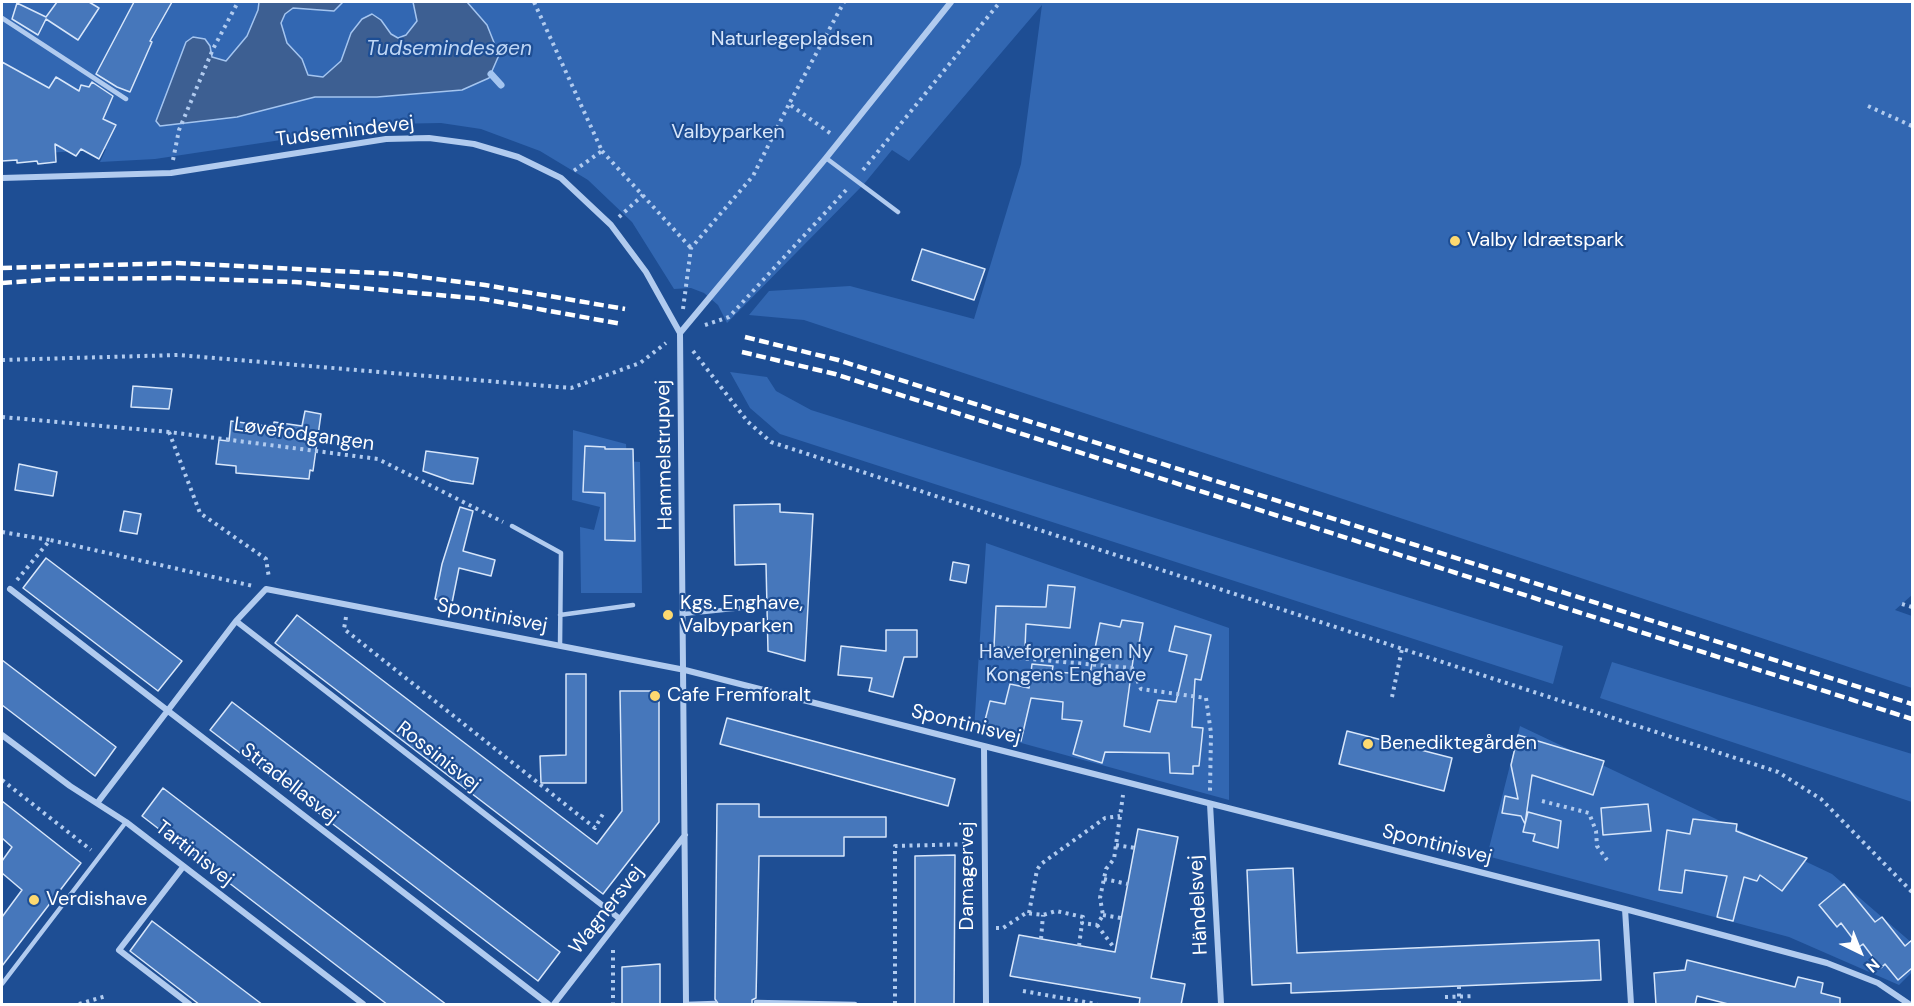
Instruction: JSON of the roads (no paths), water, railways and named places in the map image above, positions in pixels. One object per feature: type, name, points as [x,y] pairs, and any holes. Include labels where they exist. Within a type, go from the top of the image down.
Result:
[{"type":"street","points":[[680,333],[826,159],[951,2]]},
{"type":"street","name":"Tudsemindevej","points":[[3,177],[171,173],[386,139],[429,138],[474,144],[518,157],[561,178],[610,225],[646,272],[680,333]]},
{"type":"street","name":"Hammelstrupvej","points":[[680,333],[685,670],[686,1005]]},
{"type":"street","name":"Stradellasvej","points":[[10,589],[548,1005]]},
{"type":"street","name":"Spontinisvej","points":[[236,621],[266,589],[685,670],[1625,909],[1827,963],[1878,983],[1909,1005]]},
{"type":"street","points":[[98,802],[166,709],[236,621]]},
{"type":"street","name":"Rossinisvej","points":[[236,621],[620,919]]},
{"type":"street","name":"Tartinisvej","points":[[2,735],[70,786],[126,822],[363,1005]]},
{"type":"street","name":"Damagervej","points":[[984,746],[986,1005]]},
{"type":"street","name":"Händelsvej","points":[[1210,804],[1221,1005]]},
{"type":"street","name":"Wagnersvej","points":[[554,1005],[685,835]]},
{"type":"street","points":[[183,867],[119,950],[189,1005]]},
{"type":"street","points":[[1625,909],[1631,1005]]},
{"type":"lane","points":[[2,18],[126,99]]},
{"type":"lane","points":[[826,159],[898,212]]},
{"type":"lane","points":[[512,526],[561,553],[560,646]]},
{"type":"lane","points":[[560,615],[633,605]]},
{"type":"lane","points":[[684,614],[752,607]]},
{"type":"lane","points":[[2,984],[126,822]]},
{"type":"lane","points":[[756,1002],[855,1005]]},
{"type":"lane","points":[[686,1005],[715,1003]]},
{"type":"water","name":"Tudsemindesøen","points":[[259,2],[343,2],[334,11],[293,8],[285,14],[281,23],[287,43],[302,59],[308,75],[323,77],[341,61],[351,33],[362,19],[372,14],[381,20],[391,34],[398,38],[406,35],[417,21],[413,2],[467,2],[487,25],[499,55],[489,78],[462,90],[377,97],[315,97],[237,117],[160,126],[156,121],[186,42],[193,37],[205,39],[210,46],[212,57],[226,61],[247,36]]},
{"type":"waterway","points":[[491,74],[501,85]]},
{"type":"railway","points":[[2,268],[178,263],[397,274],[485,285],[625,309]]},
{"type":"railway","points":[[2,283],[57,279],[179,278],[295,282],[483,299],[622,324]]},
{"type":"railway","points":[[745,337],[838,360],[1912,704]]},
{"type":"railway","points":[[742,352],[835,374],[1912,719]]},
{"type":"place","name":"Valby Idrætspark","points":[[1455,241]]},
{"type":"place","name":"Kgs. Enghave, Valbyparken","points":[[668,615]]},
{"type":"place","name":"Cafe Fremforalt","points":[[655,696]]},
{"type":"place","name":"Benediktegården","points":[[1368,744]]},
{"type":"place","name":"Verdishave","points":[[34,900]]},
{"type":"park label","name":"Naturlegepladsen","points":[[792,40]]},
{"type":"park label","name":"Valbyparken","points":[[728,133]]},
{"type":"park label","name":"Haveforeningen Ny Kongens Enghave","points":[[1066,664]]}]
